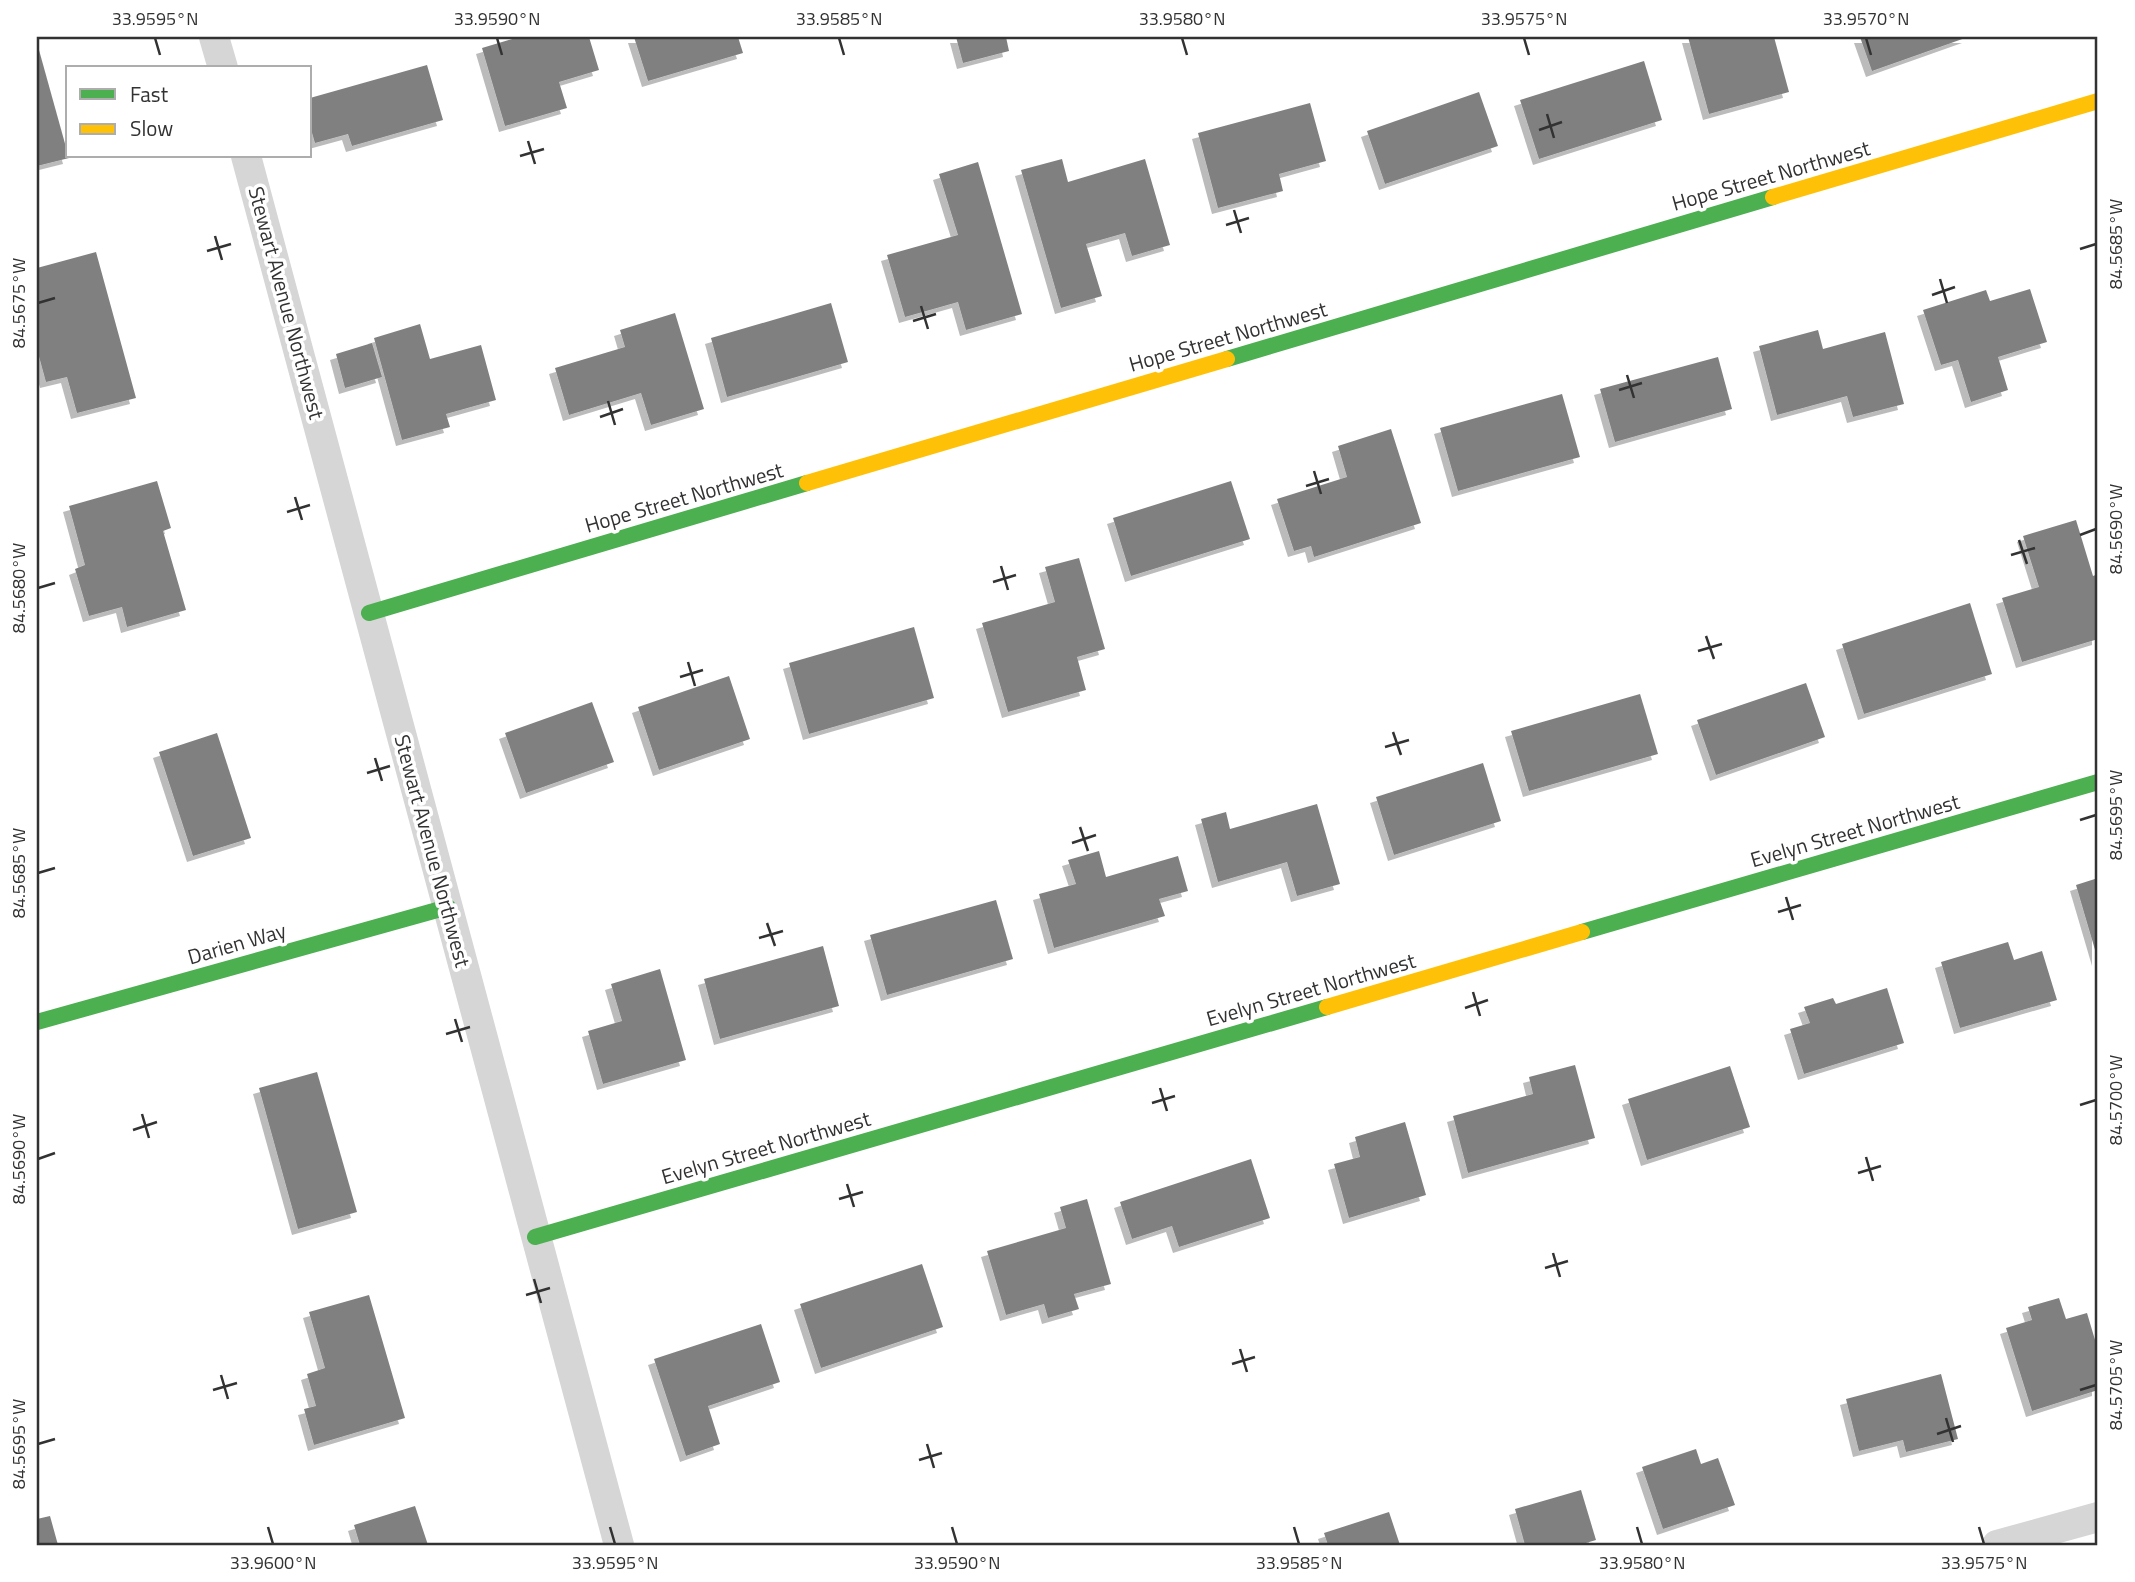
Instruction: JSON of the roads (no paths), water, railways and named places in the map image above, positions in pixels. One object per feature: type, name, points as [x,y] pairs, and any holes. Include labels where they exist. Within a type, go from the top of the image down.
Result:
[{"type":"street","points":[[214,37],[222,66]]},
{"type":"street","name":"Hope Street Northwest","points":[[369,613],[2098,101]]},
{"type":"street","name":"Stewart Avenue Northwest","points":[[247,158],[619,1545]]},
{"type":"street","name":"Evelyn Street Northwest","points":[[535,1237],[2098,782]]},
{"type":"street","name":"Darien Way","points":[[37,1021],[448,907]]},
{"type":"street","points":[[1997,1545],[2098,1517]]}]
